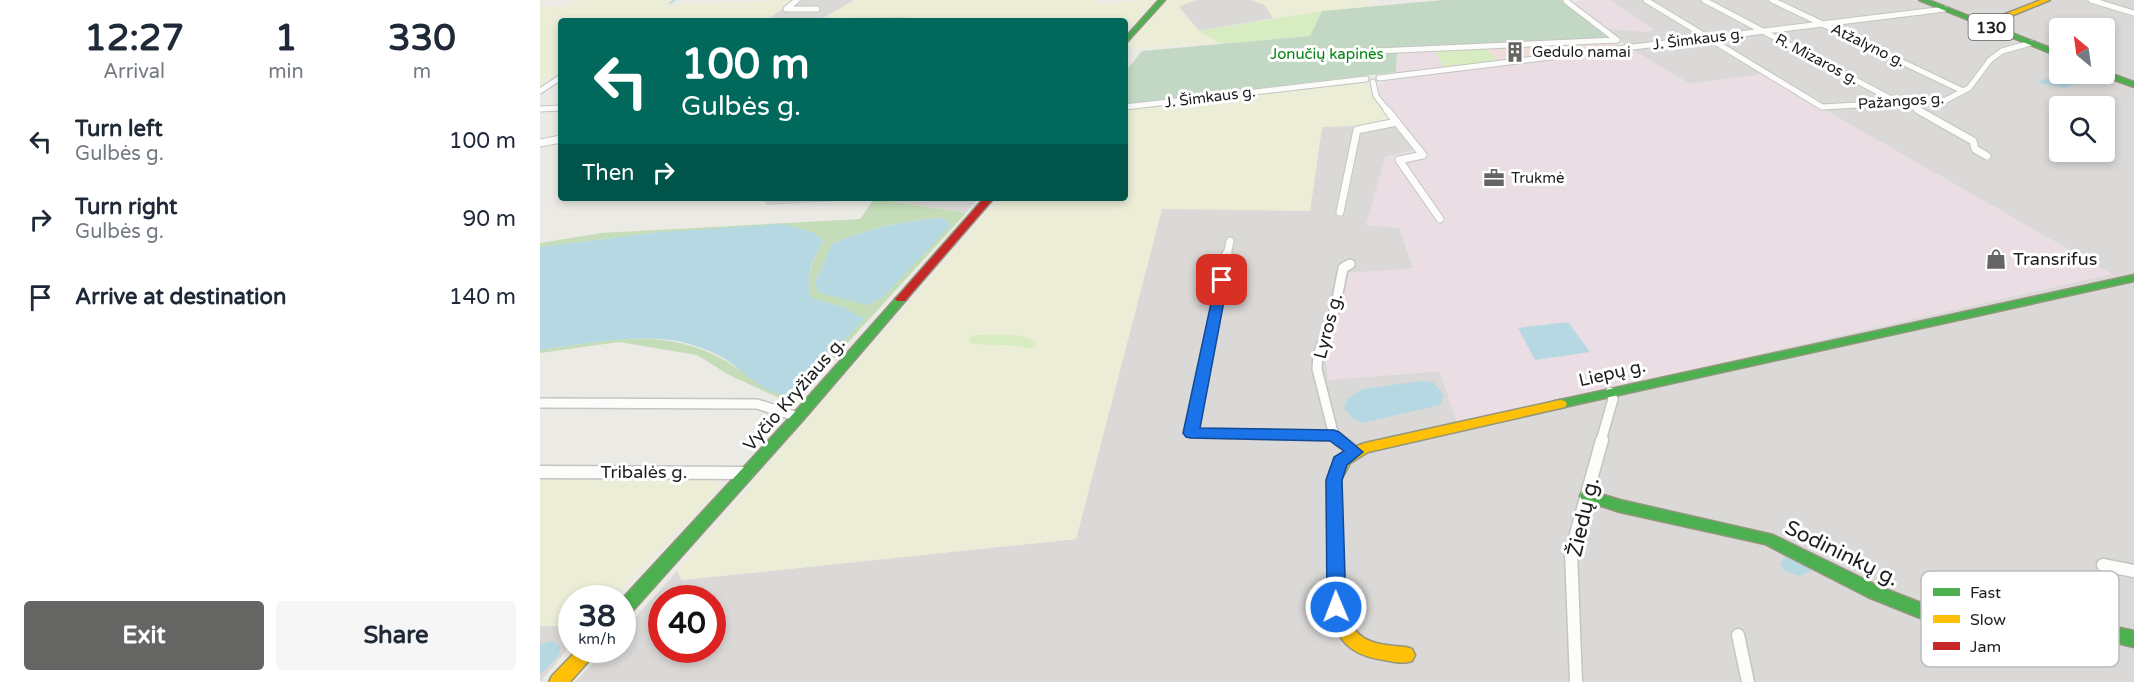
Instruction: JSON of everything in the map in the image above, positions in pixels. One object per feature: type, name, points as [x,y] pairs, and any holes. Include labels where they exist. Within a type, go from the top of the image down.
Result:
[{"type":"street","points":[[797,0],[786,9],[817,9]]},
{"type":"street","points":[[1128,38],[1162,0]]},
{"type":"street","points":[[1566,1],[1575,0]]},
{"type":"street","points":[[1646,0],[1709,38]]},
{"type":"street","name":"R. Mizaros g.","points":[[1704,0],[1973,141],[1975,149],[1987,156]]},
{"type":"street","name":"Atžalyno g.","points":[[1772,0],[1963,91]]},
{"type":"street","name":"130","points":[[1922,0],[2049,50]]},
{"type":"street","points":[[1981,23],[1997,20],[2047,0]]},
{"type":"street","points":[[2091,0],[2134,13]]},
{"type":"street","points":[[1566,1],[1627,48]]},
{"type":"street","name":"J. Šimkaus g.","points":[[1128,107],[1372,80],[1945,9]]},
{"type":"street","name":"Pažangos g.","points":[[1709,38],[1822,106],[1946,100],[1963,91],[1978,79],[1995,56],[2014,46],[2031,43]]},
{"type":"street","points":[[1355,52],[1617,40]]},
{"type":"street","points":[[2115,77],[2134,85]]},
{"type":"street","points":[[540,91],[558,79]]},
{"type":"street","points":[[1372,80],[1376,96],[1423,155],[1400,160],[1440,219]]},
{"type":"street","points":[[540,109],[558,108]]},
{"type":"street","points":[[1340,212],[1357,129],[1396,122]]},
{"type":"street","points":[[540,143],[558,140]]},
{"type":"street","name":"Vyčio Kryžiaus g.","points":[[636,596],[798,417],[986,201]]},
{"type":"street","points":[[1230,241],[1191,433],[1334,436],[1355,452],[1340,462],[1334,480],[1336,607],[1339,624],[1345,636],[1358,648],[1406,655]]},
{"type":"street","name":"Lyros g.","points":[[1334,436],[1317,369],[1318,355],[1335,309],[1343,268],[1350,264]]},
{"type":"street","name":"Liepų g.","points":[[1355,452],[1610,392],[2134,278]]},
{"type":"street","name":"Žiedų g.","points":[[1576,682],[1571,552],[1613,399],[1610,392]]},
{"type":"street","points":[[540,404],[757,404],[798,417]]},
{"type":"street","name":"Tribalės g.","points":[[540,472],[748,473]]},
{"type":"street","name":"Sodininkų g.","points":[[1587,496],[1620,506],[1768,539],[1874,592],[1921,611]]},
{"type":"street","points":[[2103,565],[2134,571]]},
{"type":"street","points":[[1738,635],[1748,682]]},
{"type":"street","name":"Sodininkų g.","points":[[2119,636],[2134,639]]},
{"type":"street","points":[[558,682],[576,663]]},
{"type":"shaded area","points":[[794,0],[854,0],[825,18],[770,18]]},
{"type":"shaded area","points":[[1196,0],[1251,0],[1265,5],[1273,18],[1199,31],[1178,6]]},
{"type":"shaded area","points":[[1610,0],[1914,0],[2049,55],[2049,84],[2115,84],[2115,82],[2134,89],[2134,682],[575,682],[593,663],[636,663],[636,617],[648,603],[648,663],[726,663],[726,585],[664,585],[677,571],[682,580],[1076,539],[1162,208],[1310,210],[1322,126],[1354,126],[1401,119],[1423,149],[1366,225],[1399,228],[1414,269],[1328,380],[1440,371],[1457,422],[2111,274],[1762,74],[1690,84],[1631,49],[1604,28],[1647,32],[1654,30]]},
{"type":"shaded area","points":[[1610,0],[1654,30],[1647,32],[1604,28],[1572,2]]},
{"type":"shaded area","points":[[1930,0],[2042,0],[1992,19],[1974,17]]},
{"type":"shaded area","points":[[2052,0],[2134,0],[2134,81],[2115,73],[2115,18],[2049,18],[2049,47],[2000,28],[1996,23]]},
{"type":"shaded area","points":[[907,17],[906,18],[825,18]]},
{"type":"shaded area","points":[[1604,42],[1620,45],[1498,62],[1487,49]]},
{"type":"shaded area","points":[[1631,49],[1690,84],[1762,74],[2111,274],[1457,422],[1440,371],[1328,380],[1325,356],[1349,273],[1414,268],[1399,228],[1366,225],[1385,157],[1422,148],[1377,91],[1379,84],[1390,79]]},
{"type":"shaded area","points":[[1435,52],[1445,68],[1396,74],[1397,53]]},
{"type":"shaded area","points":[[763,201],[839,201],[768,205]]},
{"type":"shaded area","points":[[887,201],[976,201],[966,213]]},
{"type":"shaded area","points":[[540,626],[557,626],[558,661],[540,682]]},
{"type":"green space","points":[[584,0],[671,0],[666,5],[794,0],[769,18],[558,18],[558,75],[540,86],[540,7],[564,6]]},
{"type":"green space","points":[[854,0],[1094,0],[1097,4],[1156,0],[1148,9],[1139,13],[1141,16],[1134,24],[1128,24],[1128,18],[823,18]]},
{"type":"green space","points":[[1167,0],[1196,0],[1178,7],[1199,31],[1218,43],[1128,49],[1128,46]]},
{"type":"green space","points":[[1251,0],[1368,0],[1367,7],[1273,18],[1265,5]]},
{"type":"green space","name":"Jonučių kapinės","points":[[1443,0],[1562,0],[1609,37],[1353,54],[1397,53],[1396,72],[1128,104],[1128,68],[1142,51],[1310,36],[1322,11]]},
{"type":"green space","points":[[1322,11],[1310,36],[1221,44],[1199,31]]},
{"type":"green space","points":[[1487,49],[1498,62],[1445,68],[1435,52]]},
{"type":"green space","points":[[1361,81],[1368,84],[1371,95],[1392,121],[1322,127],[1310,211],[1162,209],[1076,539],[682,580],[677,571],[997,201],[1128,201],[1128,111]]},
{"type":"green space","points":[[873,201],[887,201],[966,213],[792,404],[729,375],[697,355],[619,342],[540,353],[540,350],[617,340],[666,341],[690,346],[714,355],[738,369],[843,307],[810,298],[811,268],[823,241],[660,232],[540,247],[540,243],[602,233],[860,219]],"holes":[[[944,218],[815,282],[832,244],[859,233],[887,226]]]},
{"type":"green space","points":[[977,335],[1025,337],[1037,343],[1030,349],[968,341]]},
{"type":"green space","points":[[540,479],[714,480],[719,486],[625,585],[558,585],[558,626],[540,626]]},
{"type":"water","points":[[2049,78],[2049,84],[2076,84],[2065,88],[2040,83],[2039,81]]},
{"type":"water","points":[[944,218],[951,225],[883,297],[868,305],[819,293],[815,282],[832,244],[859,233],[887,226]]},
{"type":"water","points":[[783,224],[815,233],[823,241],[809,275],[811,298],[843,307],[864,319],[795,395],[773,392],[716,354],[677,341],[626,339],[540,350],[540,247],[660,232]]},
{"type":"water","points":[[1568,322],[1590,352],[1535,360],[1518,328]]},
{"type":"water","points":[[1421,381],[1433,382],[1444,395],[1440,405],[1362,423],[1353,419],[1344,408],[1347,399],[1363,389]]},
{"type":"water","points":[[1795,556],[1810,565],[1811,571],[1799,576],[1785,571],[1780,563],[1785,557]]},
{"type":"water","points":[[552,641],[558,645],[558,656],[540,675],[540,644]]},
{"type":"waterway","points":[[670,3],[675,0]]},
{"type":"traffic: fast","points":[[1128,39],[1162,0]]},
{"type":"traffic: fast","points":[[1922,0],[2049,51]]},
{"type":"traffic: fast","points":[[2115,77],[2134,85]]},
{"type":"traffic: fast","points":[[1560,404],[2134,278]]},
{"type":"traffic: fast","points":[[636,596],[798,417],[901,299]]},
{"type":"traffic: fast","points":[[1587,496],[1620,506],[1768,539],[1874,592],[1921,611]]},
{"type":"traffic: fast","points":[[2119,636],[2134,639]]},
{"type":"traffic: slow","points":[[1981,23],[1997,20],[2047,0]]},
{"type":"traffic: slow","points":[[1406,655],[1380,652],[1360,646],[1352,640],[1340,621],[1336,607],[1334,480],[1339,468],[1349,456],[1365,448],[1560,404]]},
{"type":"traffic: slow","points":[[558,682],[576,663]]},
{"type":"traffic: jam","points":[[901,299],[986,201]]},
{"type":"place","name":"Gedulo namai","points":[[1515,52]]},
{"type":"place","name":"Trukmė","points":[[1494,178]]},
{"type":"place","name":"Transrifus","points":[[1996,259]]},
{"type":"route","points":[[1222,280],[1191,433],[1334,436],[1355,452],[1340,462],[1334,480],[1336,607]]}]
